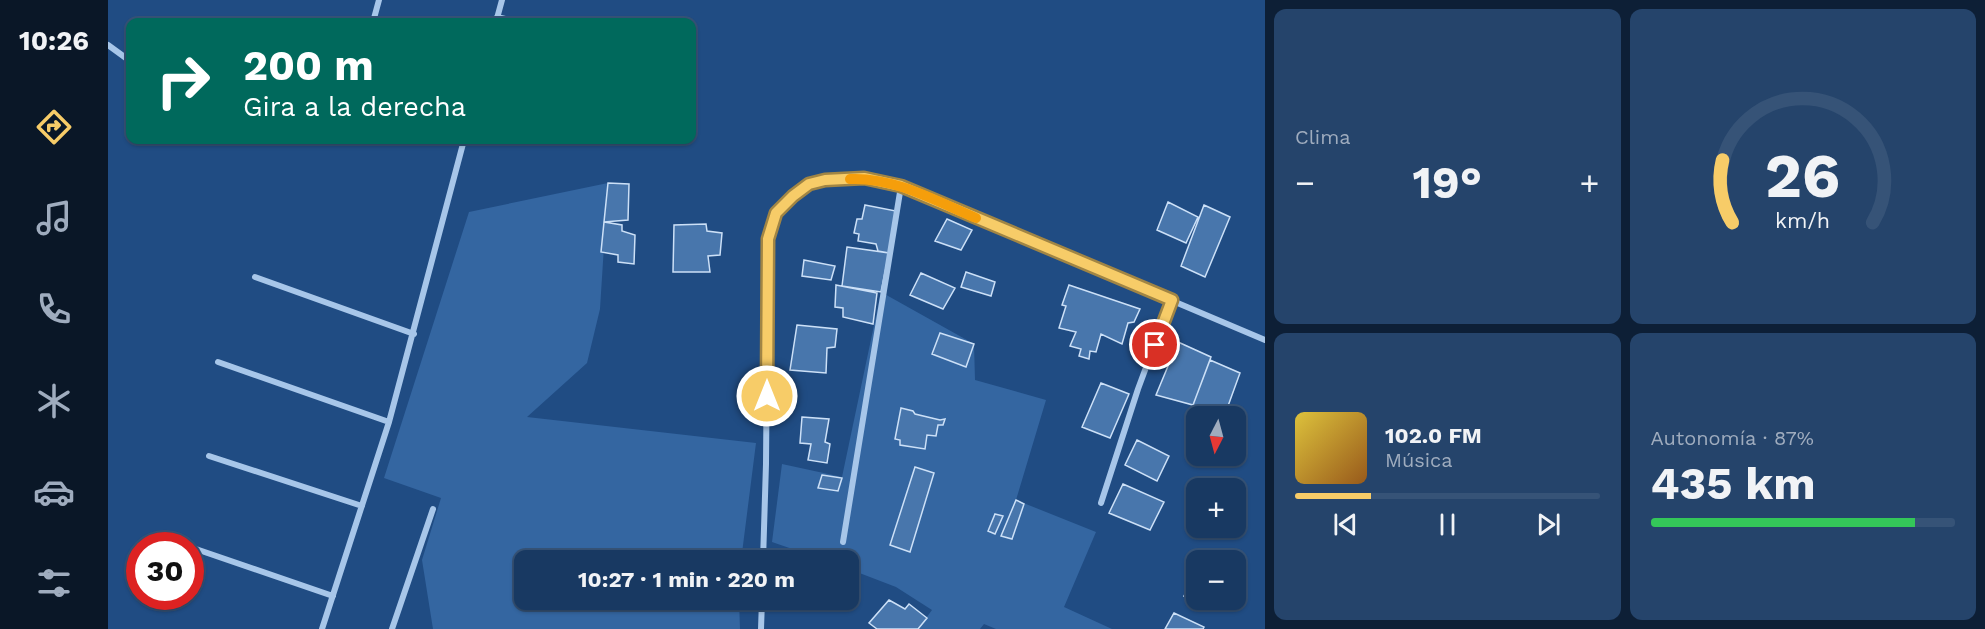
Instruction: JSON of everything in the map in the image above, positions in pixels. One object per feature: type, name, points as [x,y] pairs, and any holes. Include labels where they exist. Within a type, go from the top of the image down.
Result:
[{"type":"street","points":[[374,18],[379,0]]},
{"type":"street","points":[[497,18],[502,0]]},
{"type":"street","points":[[108,45],[126,58]]},
{"type":"street","points":[[322,629],[389,422],[463,144]]},
{"type":"street","points":[[763,550],[768,239],[776,213],[809,184],[825,180],[864,178],[901,186],[1265,340]]},
{"type":"street","points":[[843,542],[901,186]]},
{"type":"street","points":[[255,277],[414,334]]},
{"type":"street","points":[[1101,503],[1138,389],[1172,300]]},
{"type":"street","points":[[218,362],[389,422]]},
{"type":"street","points":[[208,456],[362,506]]},
{"type":"street","points":[[392,629],[433,509]]},
{"type":"street","points":[[204,552],[333,596]]},
{"type":"street","points":[[761,629],[762,610]]},
{"type":"shaded area","points":[[608,183],[600,309],[587,363],[527,417],[756,443],[742,550],[514,550],[514,610],[739,610],[740,629],[433,629],[422,560],[441,498],[384,478],[469,212]]},
{"type":"shaded area","points":[[881,292],[974,344],[975,380],[1046,400],[1016,500],[1096,532],[1064,607],[1112,629],[996,629],[984,624],[980,629],[918,629],[932,610],[896,587],[859,573],[859,550],[795,550],[772,542],[782,464],[842,477]]},
{"type":"building","points":[[608,183],[629,184],[628,220],[604,222]]},
{"type":"building","points":[[1168,202],[1198,217],[1186,243],[1157,230]]},
{"type":"building","points":[[865,205],[896,211],[889,253],[878,251],[876,244],[858,241],[859,234],[854,233],[857,219],[862,219]]},
{"type":"building","points":[[1204,205],[1230,217],[1205,277],[1181,266]]},
{"type":"building","points":[[947,219],[972,230],[961,250],[935,241]]},
{"type":"building","points":[[604,222],[622,225],[622,231],[635,235],[634,264],[618,262],[618,255],[601,252]]},
{"type":"building","points":[[706,224],[707,231],[722,233],[720,255],[708,256],[710,272],[673,272],[674,225]]},
{"type":"building","points":[[847,247],[889,253],[881,292],[842,286]]},
{"type":"building","points":[[804,260],[835,266],[831,280],[802,276]]},
{"type":"building","points":[[966,272],[995,282],[991,296],[961,287]]},
{"type":"building","points":[[921,273],[955,288],[943,309],[910,295]]},
{"type":"building","points":[[836,285],[877,293],[873,324],[843,317],[843,308],[835,307]]},
{"type":"building","points":[[1069,285],[1140,309],[1134,322],[1128,323],[1122,344],[1101,334],[1096,352],[1090,351],[1089,359],[1079,356],[1081,349],[1070,346],[1076,332],[1059,328],[1066,306],[1062,305]]},
{"type":"building","points":[[797,325],[837,329],[835,347],[827,348],[826,373],[790,370]]},
{"type":"building","points":[[940,333],[974,344],[966,367],[932,354]]},
{"type":"building","points":[[1178,342],[1211,357],[1193,405],[1156,395]]},
{"type":"building","points":[[1210,360],[1240,373],[1228,406],[1193,405]]},
{"type":"building","points":[[1101,383],[1129,394],[1110,438],[1082,427]]},
{"type":"building","points":[[901,408],[913,411],[915,414],[940,420],[945,419],[943,425],[938,425],[936,436],[927,435],[925,449],[900,445],[900,440],[895,439]]},
{"type":"building","points":[[802,417],[829,419],[825,442],[830,444],[827,463],[808,460],[811,444],[800,443]]},
{"type":"building","points":[[1137,440],[1169,456],[1157,481],[1125,465]]},
{"type":"building","points":[[915,467],[934,473],[910,552],[890,545]]},
{"type":"building","points":[[822,475],[842,478],[838,491],[818,488]]},
{"type":"building","points":[[1123,484],[1164,502],[1150,530],[1109,513]]},
{"type":"building","points":[[1016,500],[1024,504],[1012,539],[1001,536]]},
{"type":"building","points":[[995,514],[1003,516],[995,534],[988,531]]},
{"type":"building","points":[[889,600],[905,609],[909,604],[927,618],[918,629],[877,629],[869,623]]},
{"type":"building","points":[[1174,613],[1204,627],[1203,629],[1165,629]]},
{"type":"slow traffic","points":[[850,179],[864,178],[901,186],[976,218]]},
{"type":"route","points":[[767,396],[768,239],[776,213],[809,184],[825,180],[864,178],[901,186],[1172,300],[1155,345]]}]
